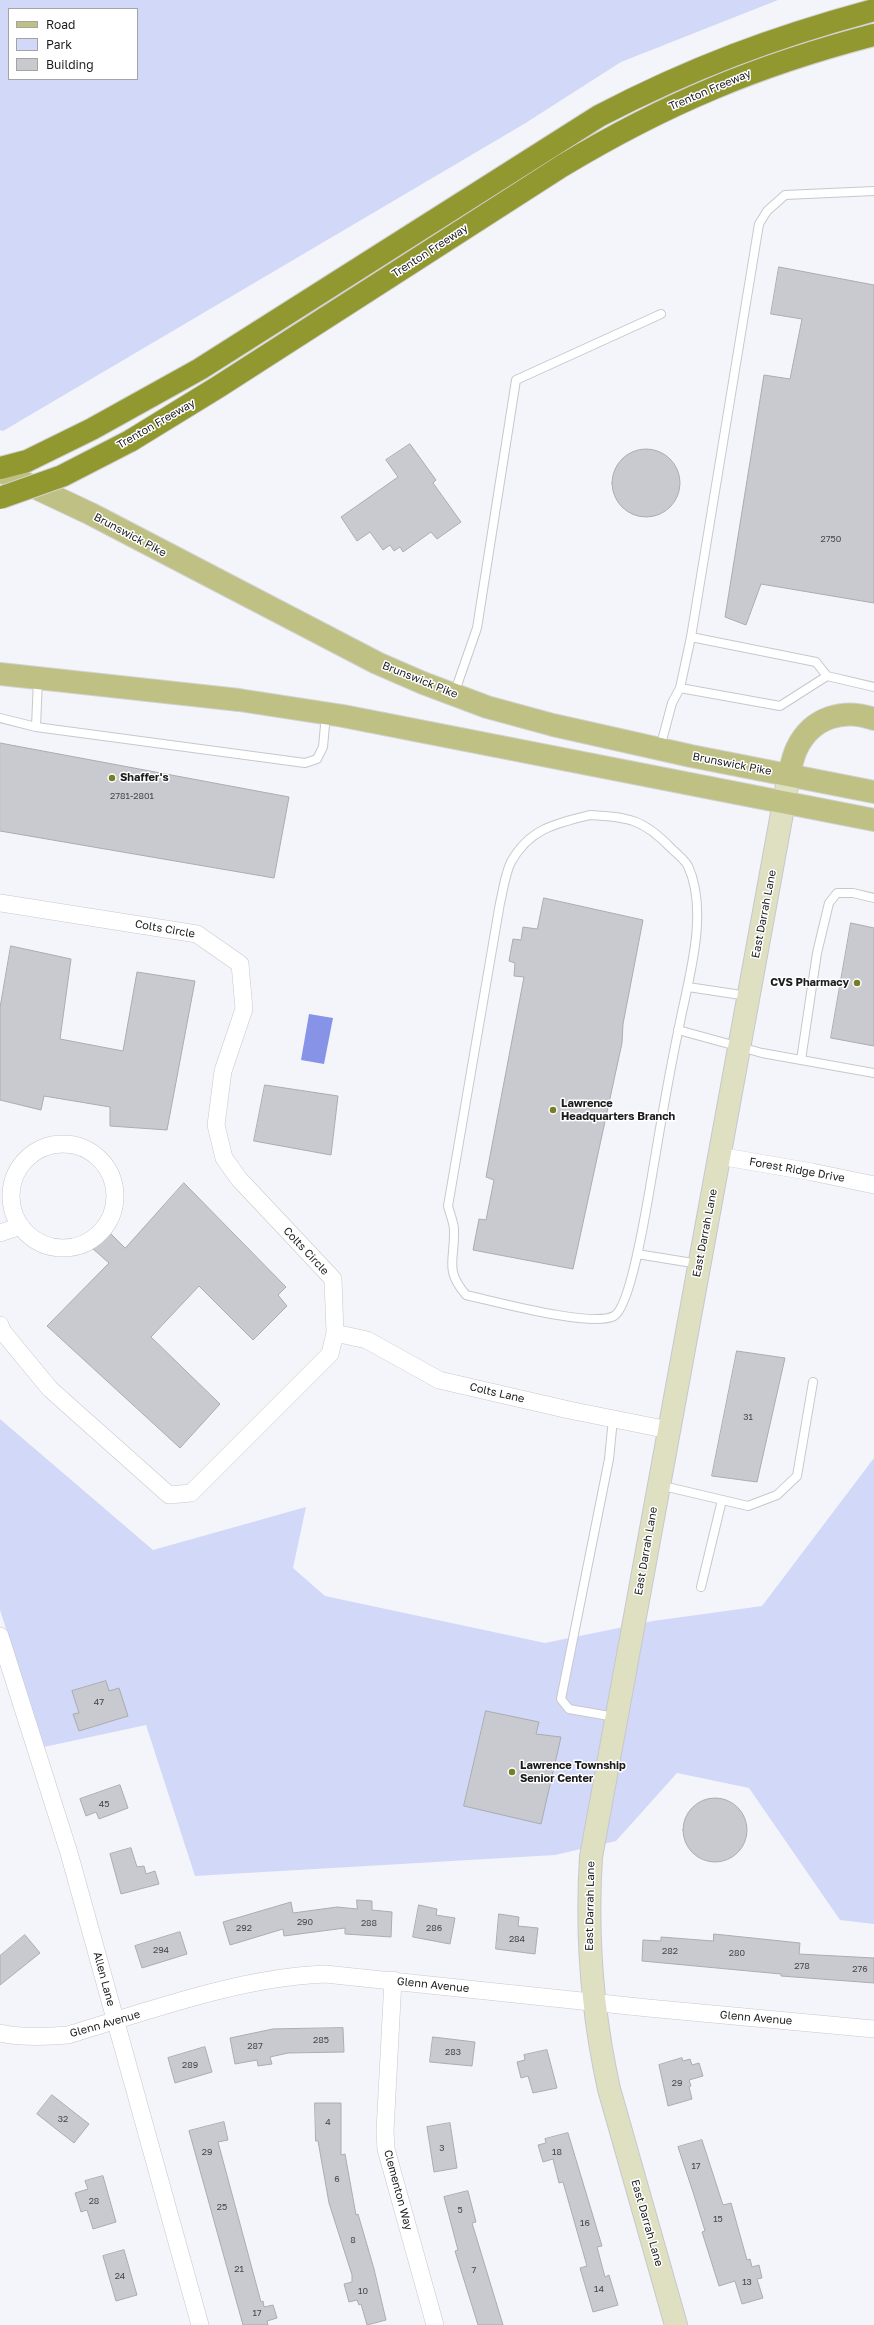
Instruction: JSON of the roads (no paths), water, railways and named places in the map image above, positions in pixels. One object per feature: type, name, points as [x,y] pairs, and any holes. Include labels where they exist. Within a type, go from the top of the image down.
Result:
[{"type":"highway","points":[[0,468],[27,460],[92,429],[200,369],[599,116],[647,91],[713,61],[786,35],[874,10]]},
{"type":"highway","name":"Trenton Freeway","points":[[0,498],[62,476],[130,441],[218,387],[549,174],[608,138],[703,91],[762,68],[820,49],[874,35]]},
{"type":"main road","name":"Brunswick Pike","points":[[0,472],[91,514],[376,663],[454,694],[487,706],[553,725],[660,749],[874,792]]},
{"type":"main road","points":[[0,674],[231,699],[326,713],[874,820]]},
{"type":"main road","points":[[789,775],[796,749],[804,735],[817,724],[830,716],[846,714],[862,715],[874,719]]},
{"type":"street","name":"East Darrah Lane","points":[[676,2325],[609,2089],[593,2002],[589,1943],[591,1857],[789,775]]},
{"type":"street","name":"Colts Circle","points":[[0,903],[197,934],[240,964],[244,1009],[223,1071],[216,1125],[224,1158],[239,1179],[333,1279],[335,1333],[330,1354],[214,1472],[191,1494],[169,1495],[50,1389],[3,1332],[0,1325]]},
{"type":"street","points":[[68,1144],[85,1149],[100,1159],[110,1174],[115,1190],[114,1207],[108,1222],[98,1235],[84,1244],[67,1248],[51,1247],[35,1241],[21,1226],[14,1210],[5,1200],[21,1164],[34,1152],[51,1145],[68,1144]]},
{"type":"street","name":"Forest Ridge Drive","points":[[719,1156],[812,1172],[874,1186]]},
{"type":"street","points":[[0,1233],[21,1226]]},
{"type":"street","name":"Colts Lane","points":[[335,1333],[367,1340],[439,1380],[668,1430]]},
{"type":"street","name":"Allen Lane","points":[[0,1636],[69,1853],[200,2325]]},
{"type":"street","name":"Glenn Avenue","points":[[0,2033],[43,2038],[68,2035],[250,1982],[290,1975],[325,1974],[874,2029]]},
{"type":"street","name":"Clementon Way","points":[[393,1980],[385,2132],[386,2149],[435,2325]]},
{"type":"lane","points":[[660,749],[672,703],[680,688],[691,637],[759,224],[767,211],[785,195],[874,191]]},
{"type":"lane","points":[[454,694],[477,628],[516,380],[661,314]]},
{"type":"lane","points":[[691,637],[816,662],[827,676],[874,687]]},
{"type":"lane","points":[[680,688],[780,706],[827,676]]},
{"type":"lane","points":[[36,727],[38,678]]},
{"type":"lane","points":[[0,718],[36,727],[305,763],[317,759],[323,747],[326,713]]},
{"type":"lane","points":[[590,815],[625,817],[656,832],[688,865],[697,893],[695,944],[688,987],[678,1030],[637,1254],[624,1304],[615,1315],[601,1320],[564,1315],[466,1295],[456,1283],[452,1273],[454,1229],[448,1206],[500,904],[511,862],[533,835],[556,822],[590,815]]},
{"type":"lane","points":[[801,1060],[817,952],[829,902],[837,893],[853,893],[874,898]]},
{"type":"lane","points":[[688,987],[749,996]]},
{"type":"lane","points":[[678,1030],[801,1060],[874,1073]]},
{"type":"lane","points":[[637,1254],[699,1265]]},
{"type":"lane","points":[[659,1484],[748,1506],[777,1495],[797,1476],[813,1382]]},
{"type":"lane","points":[[613,1419],[609,1458],[562,1699],[569,1709],[616,1717]]},
{"type":"lane","points":[[701,1587],[722,1500]]},
{"type":"water","points":[[309,1014],[333,1018],[324,1064],[301,1060]]},
{"type":"place","name":"Shaffer's","points":[[112,778]]},
{"type":"place","name":"CVS Pharmacy","points":[[857,983]]},
{"type":"place","name":"Lawrence Headquarters Branch","points":[[553,1110]]},
{"type":"place","name":"Lawrence Township Senior Center","points":[[512,1772]]}]
